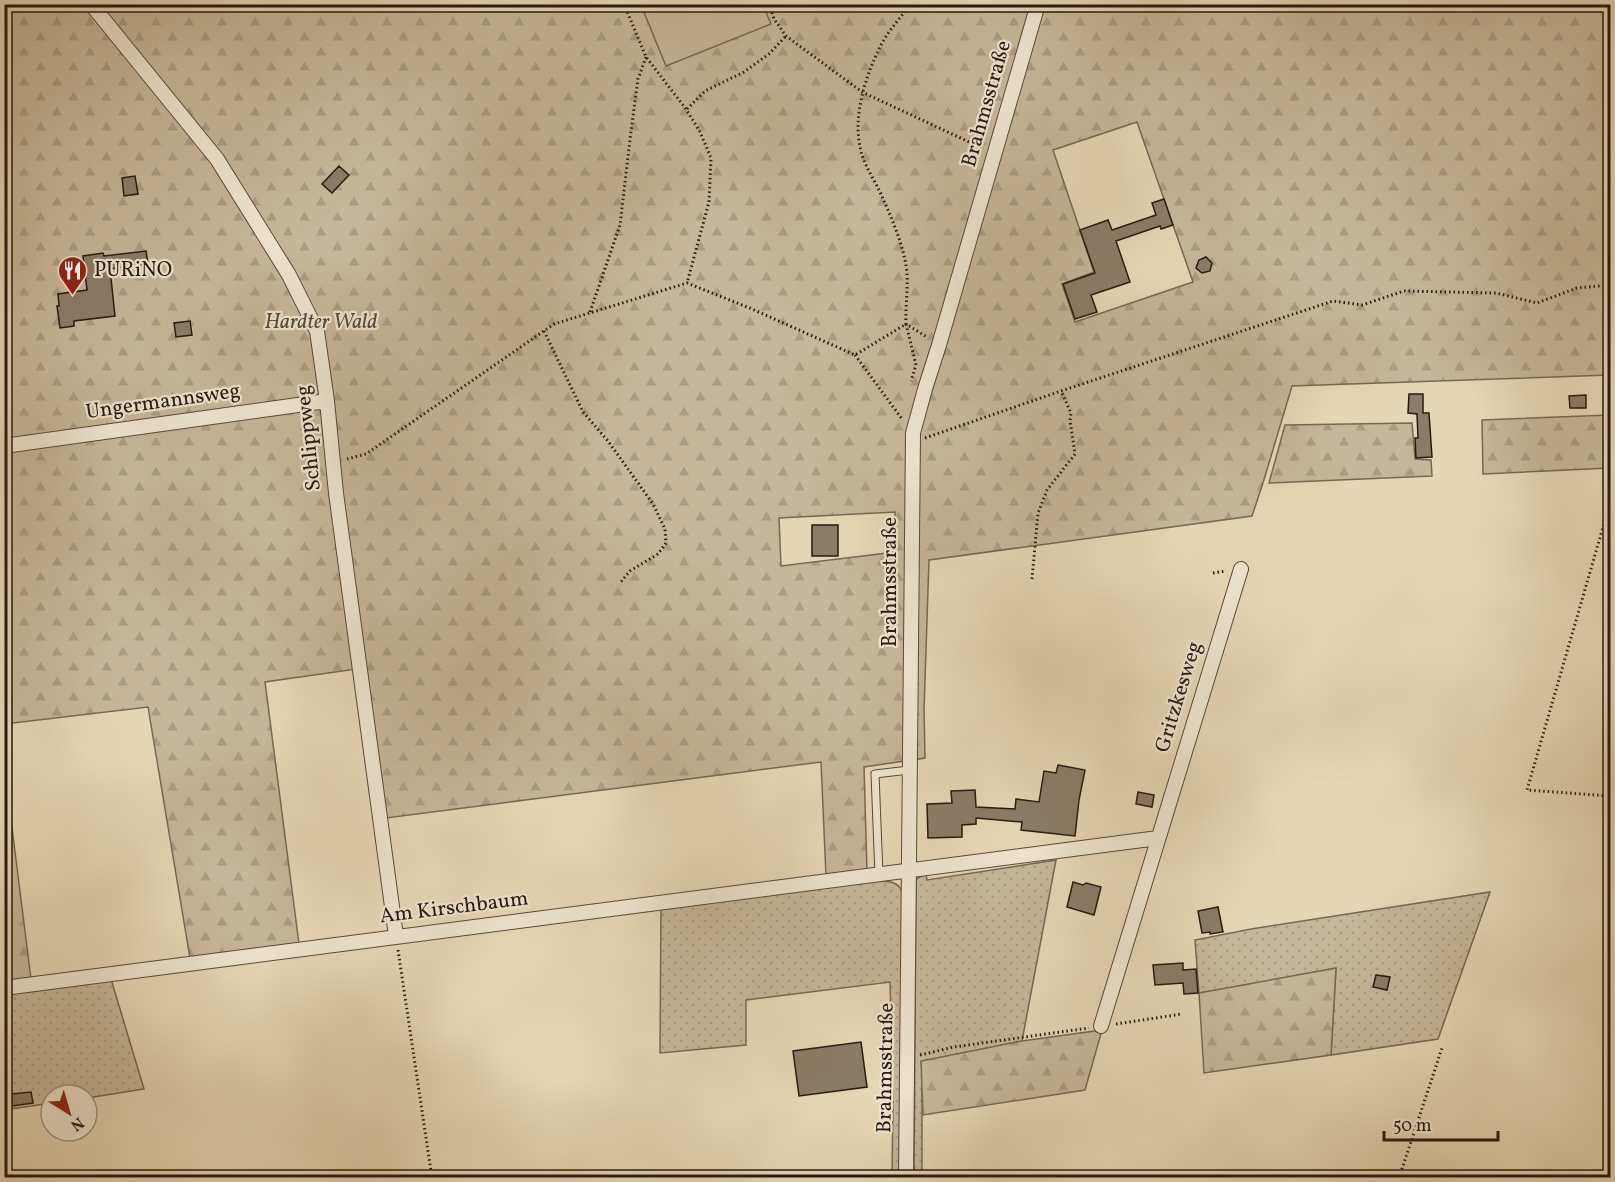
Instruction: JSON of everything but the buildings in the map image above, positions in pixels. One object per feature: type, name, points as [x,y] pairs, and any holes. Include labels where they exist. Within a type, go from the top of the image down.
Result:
[{"type":"street","name":"Schlippweg","points":[[91,4],[217,159],[289,275],[317,331],[396,936]]},
{"type":"street","name":"Brahmsstraße","points":[[906,1178],[913,437],[1038,4]]},
{"type":"street","name":"Ungermannsweg","points":[[4,446],[327,401]]},
{"type":"street","name":"Gritzkesweg","points":[[1101,1026],[1241,569]]},
{"type":"street","points":[[909,871],[1158,838]]},
{"type":"street","name":"Am Kirschbaum","points":[[4,988],[909,871]]},
{"type":"lane","points":[[879,875],[875,774],[909,770]]},
{"type":"path","points":[[624,4],[646,57],[686,109],[700,132],[711,158],[709,202],[687,284]]},
{"type":"path","points":[[769,4],[774,19],[786,36],[862,92],[994,153]]},
{"type":"path","points":[[909,388],[916,365],[906,324],[909,286],[906,262],[888,210],[862,156],[858,137],[862,92],[882,43],[911,4]]},
{"type":"path","points":[[686,109],[705,91],[744,72],[769,54],[786,36]]},
{"type":"path","points":[[590,313],[620,225],[638,79],[646,57]]},
{"type":"path","points":[[333,462],[366,454],[554,324],[687,284],[752,309],[855,355],[913,437],[1333,301],[1362,305],[1404,291],[1496,293],[1537,303],[1577,288],[1611,285]]},
{"type":"path","points":[[906,324],[939,345]]},
{"type":"path","points":[[855,355],[906,324]]},
{"type":"path","points":[[544,331],[583,412],[608,441],[653,504],[665,528],[666,543],[658,555],[630,571],[620,583]]},
{"type":"path","points":[[1032,579],[1038,513],[1055,477],[1075,454],[1071,413],[1060,391]]},
{"type":"path","points":[[902,419],[904,409]]},
{"type":"path","points":[[1611,503],[1527,790],[1611,796]]},
{"type":"path","points":[[396,936],[432,1178]]},
{"type":"path","points":[[907,1058],[954,1047],[1182,1014]]},
{"type":"path","points":[[1399,1178],[1442,1048]]},
{"type":"green space","name":"Hardter Wald","points":[[4,5],[1610,5],[1610,375],[1292,386],[1252,516],[929,560],[924,710],[925,758],[864,767],[867,871],[826,876],[821,762],[386,818],[356,669],[265,682],[299,944],[190,958],[148,707],[5,724]],"holes":[[[1137,122],[1193,282],[1075,322],[1062,284],[1094,272],[1053,150]],[[895,512],[895,552],[781,566],[779,518]]]},
{"type":"green space","points":[[641,5],[763,5],[771,24],[666,66]]},
{"type":"green space","points":[[1610,415],[1610,468],[1483,474],[1482,420]]},
{"type":"green space","points":[[1412,423],[1415,459],[1431,460],[1432,476],[1269,483],[1285,425]]},
{"type":"green space","points":[[4,764],[31,979],[4,982]]},
{"type":"green space","points":[[1056,860],[1022,1041],[922,1061],[922,1177],[914,1178],[916,879],[926,874],[927,880]]},
{"type":"green space","points":[[879,881],[896,884],[902,892],[900,1177],[892,1177],[890,982],[746,1000],[746,1045],[660,1053],[661,907]]},
{"type":"green space","points":[[1490,892],[1438,1039],[1331,1055],[1336,969],[1199,993],[1195,940],[1251,929]]},
{"type":"green space","points":[[1336,968],[1331,1055],[1204,1073],[1199,993]]},
{"type":"green space","points":[[111,979],[144,1089],[99,1096],[99,1083],[39,1083],[39,1105],[5,1110],[5,993]]},
{"type":"green space","points":[[1102,1030],[1085,1090],[923,1115],[921,1061],[1022,1041]]},
{"type":"place","name":"PURiNO","points":[[73,296]]}]
